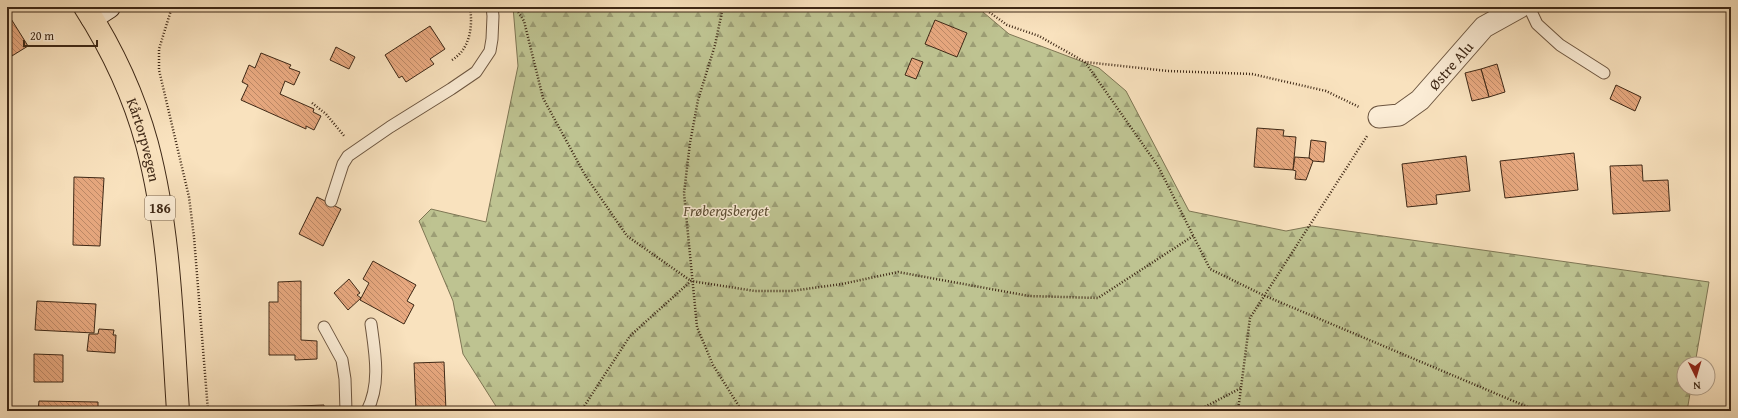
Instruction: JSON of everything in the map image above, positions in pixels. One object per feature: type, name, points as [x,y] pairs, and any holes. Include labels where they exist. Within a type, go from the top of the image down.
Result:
[{"type":"main road","name":"Kårtorpvegen","points":[[95,11],[132,100],[147,144],[155,180],[165,242],[178,411]]},
{"type":"street","name":"Østre Alu","points":[[1379,117],[1399,115],[1420,100],[1484,27],[1520,7]]},
{"type":"lane","points":[[331,201],[343,164],[348,156],[390,126],[476,72],[490,51],[493,16],[492,7]]},
{"type":"lane","points":[[1529,7],[1537,24],[1560,45],[1604,73]]},
{"type":"lane","points":[[367,411],[375,389],[376,359],[371,324]]},
{"type":"lane","points":[[324,326],[342,360],[345,379],[346,411]]},
{"type":"path","points":[[452,60],[460,55],[466,45],[470,32],[470,7]]},
{"type":"path","points":[[515,7],[524,21],[543,98],[585,175],[627,236],[691,281],[755,291],[791,291],[842,284],[898,272],[952,280],[1029,296],[1098,298],[1193,236]]},
{"type":"path","points":[[723,7],[715,45],[698,100],[690,143],[684,193],[691,281],[697,327],[713,366],[742,411]]},
{"type":"path","points":[[982,7],[1007,25],[1040,36],[1085,62],[1168,71],[1252,74],[1326,91],[1379,117],[1263,295],[1250,318],[1238,411]]},
{"type":"path","points":[[1085,62],[1158,166],[1210,269],[1263,295],[1537,411]]},
{"type":"path","points":[[312,103],[326,114],[356,151]]},
{"type":"path","points":[[581,411],[630,336],[691,281]]},
{"type":"path","points":[[1197,411],[1241,388]]},
{"type":"green space","name":"Frøbergsberget","points":[[513,7],[977,7],[1009,34],[1099,68],[1126,91],[1189,211],[1286,231],[1312,226],[1709,282],[1696,356],[1676,356],[1676,396],[1690,396],[1687,411],[499,411],[463,354],[453,301],[419,221],[431,209],[486,222],[518,66]]},
{"type":"building","points":[[8,14],[28,46],[7,59],[7,15]]},
{"type":"building","points":[[935,20],[967,33],[957,57],[925,44]]},
{"type":"building","points":[[430,26],[445,49],[430,59],[434,64],[406,82],[402,76],[399,78],[385,55]]},
{"type":"building","points":[[336,47],[355,57],[349,69],[330,60]]},
{"type":"building","points":[[261,53],[291,65],[289,68],[300,72],[294,85],[285,81],[280,94],[314,109],[313,112],[321,116],[314,130],[306,126],[306,129],[241,100],[248,85],[242,82],[249,65],[255,68]]},
{"type":"building","points":[[912,58],[923,62],[916,79],[905,75]]},
{"type":"building","points":[[1497,64],[1505,92],[1489,97],[1481,69]]},
{"type":"building","points":[[1481,69],[1489,97],[1472,101],[1465,73]]},
{"type":"building","points":[[1616,85],[1641,97],[1635,111],[1610,99]]},
{"type":"building","points":[[1257,128],[1284,130],[1283,136],[1296,137],[1293,170],[1254,167]]},
{"type":"building","points":[[1311,140],[1326,142],[1324,162],[1313,161],[1309,158]]},
{"type":"building","points":[[1574,153],[1578,190],[1505,198],[1500,161]]},
{"type":"building","points":[[1466,156],[1470,191],[1436,195],[1437,204],[1407,207],[1402,164]]},
{"type":"building","points":[[1295,157],[1309,158],[1313,161],[1306,180],[1295,179],[1296,171],[1293,170]]},
{"type":"building","points":[[1642,165],[1643,181],[1668,180],[1670,211],[1613,214],[1610,166]]},
{"type":"building","points":[[74,177],[104,178],[100,246],[73,245]]},
{"type":"building","points":[[317,197],[341,209],[323,246],[299,234]]},
{"type":"building","points":[[373,261],[416,285],[407,301],[414,305],[404,324],[360,300],[369,283],[363,279]]},
{"type":"building","points":[[349,279],[360,293],[357,295],[361,298],[348,310],[334,293]]},
{"type":"building","points":[[301,281],[301,340],[317,341],[317,359],[295,360],[295,355],[269,355],[269,302],[278,302],[278,282]]},
{"type":"building","points":[[37,301],[96,304],[94,333],[35,330]]},
{"type":"building","points":[[99,329],[114,330],[113,335],[116,335],[115,353],[87,351],[89,334],[98,334]]},
{"type":"building","points":[[34,354],[63,355],[63,382],[34,382]]},
{"type":"building","points":[[444,362],[446,411],[416,411],[414,363]]},
{"type":"building","points":[[39,401],[98,402],[98,411],[38,411]]},
{"type":"building","points":[[324,405],[324,411],[274,411],[274,407]]}]
